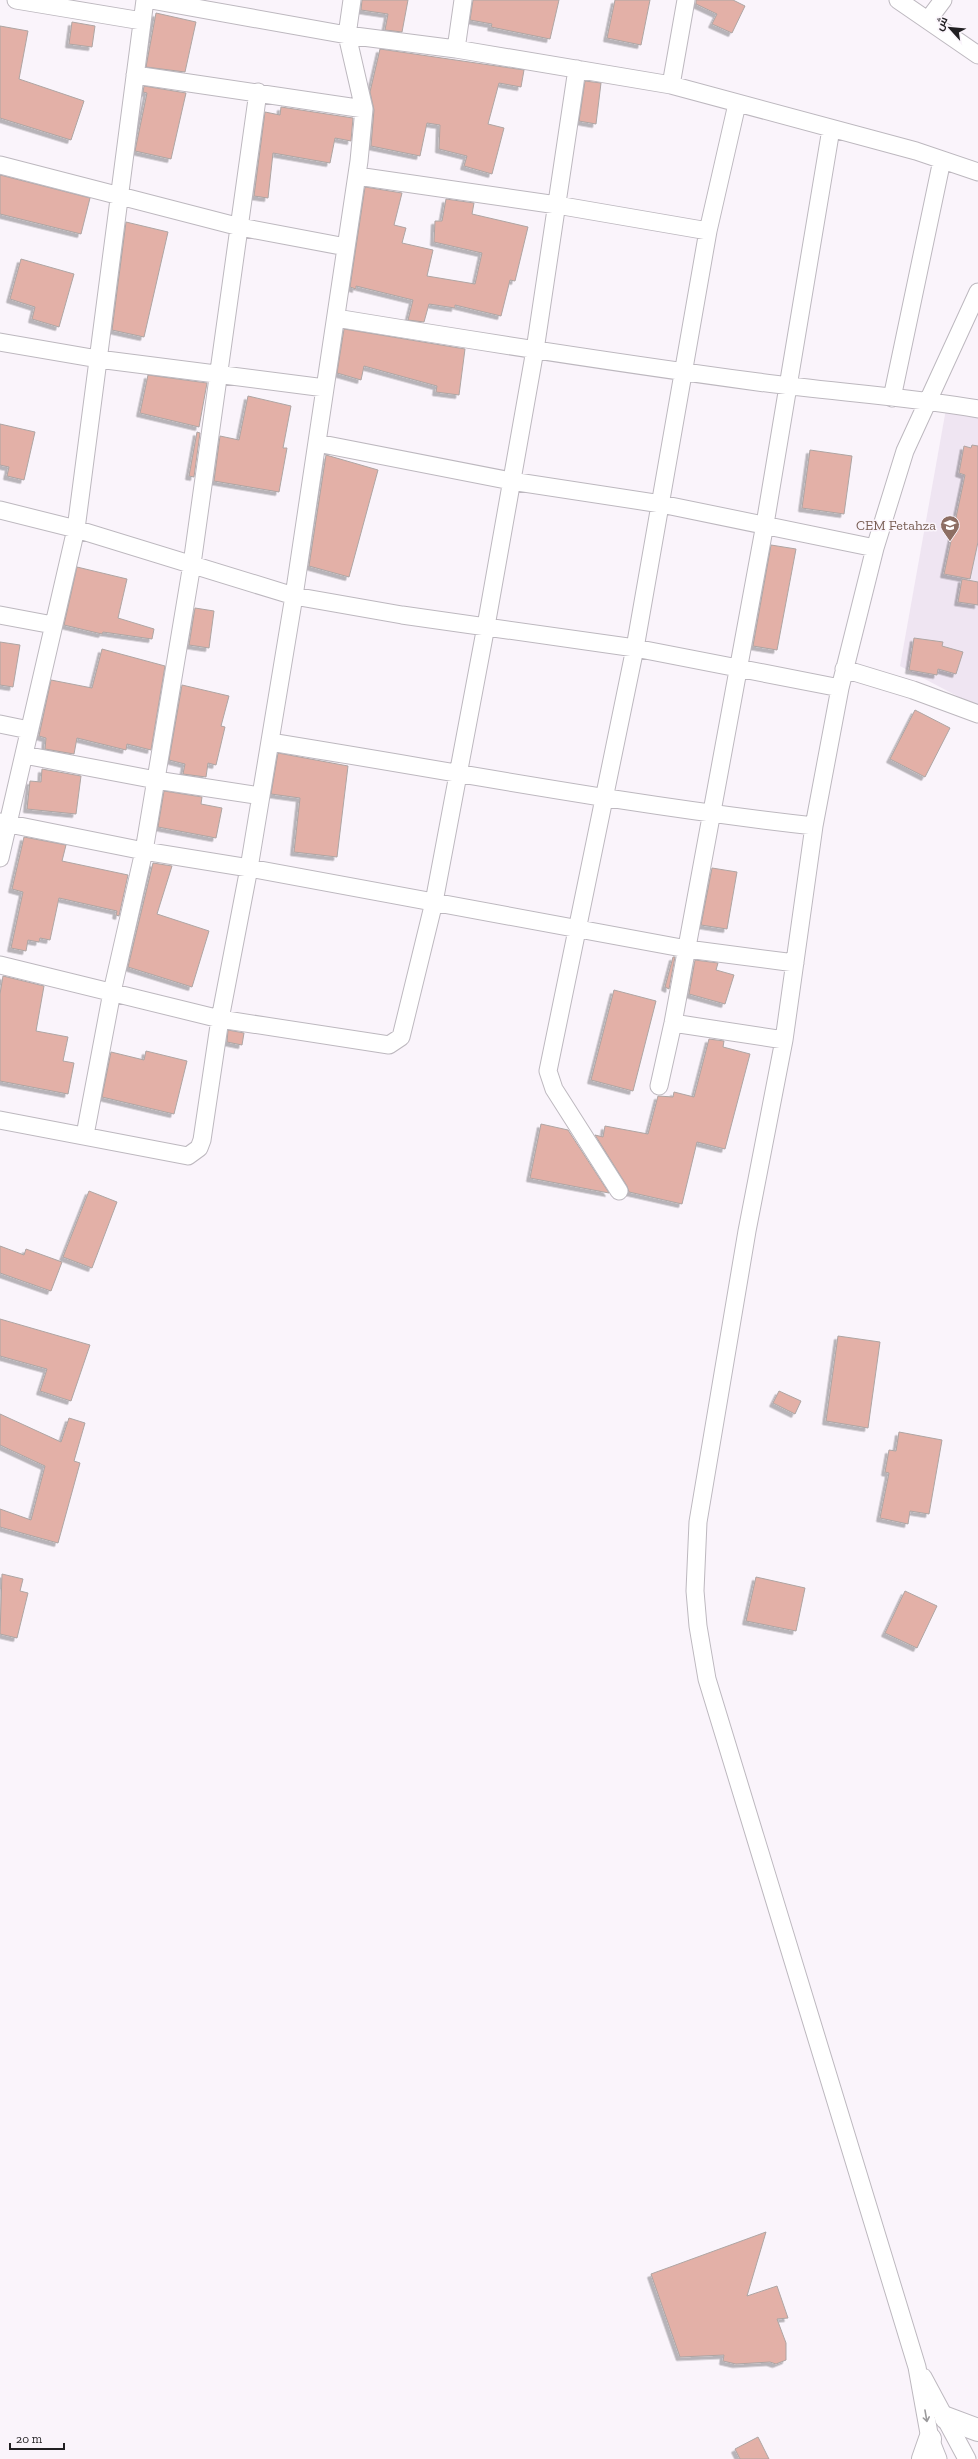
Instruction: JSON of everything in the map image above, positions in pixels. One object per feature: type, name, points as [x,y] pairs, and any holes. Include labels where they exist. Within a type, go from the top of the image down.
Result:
[{"type":"highway","points":[[946,2418],[978,2430]]},
{"type":"highway","points":[[923,2459],[930,2438]]},
{"type":"street","points":[[16,0],[43,2],[142,21]]},
{"type":"street","points":[[0,858],[4,823],[24,755],[76,529],[145,0]]},
{"type":"street","points":[[151,0],[347,35],[456,49],[671,85],[942,160],[978,172]]},
{"type":"street","points":[[0,1120],[86,1135],[188,1156],[193,1154],[202,1140],[220,1019],[249,868],[294,596],[357,176],[364,109],[347,35],[352,0]]},
{"type":"street","points":[[456,49],[463,0]]},
{"type":"street","points":[[671,85],[686,0]]},
{"type":"street","points":[[898,0],[978,55]]},
{"type":"street","points":[[928,20],[943,0]]},
{"type":"street","points":[[0,964],[220,1019],[389,1045],[397,1041],[403,1032],[434,902],[486,626],[535,350],[577,69]]},
{"type":"street","points":[[135,75],[258,92],[364,109]]},
{"type":"street","points":[[86,1135],[112,992],[144,851],[192,564],[258,92]]},
{"type":"street","points":[[619,1191],[549,1080],[548,1071],[579,929],[635,648],[708,231],[737,104]]},
{"type":"street","points":[[659,1086],[687,949],[765,524],[831,129]]},
{"type":"street","points":[[892,398],[942,160]]},
{"type":"street","points":[[0,165],[240,227],[346,247]]},
{"type":"street","points":[[357,176],[557,205],[708,231]]},
{"type":"street","points":[[938,2459],[930,2438],[917,2367],[707,1679],[698,1626],[695,1591],[698,1522],[747,1231],[784,1040],[814,826],[844,669],[874,548],[905,451],[978,292]]},
{"type":"street","points":[[336,318],[535,350],[789,387],[892,398],[929,400],[978,409]]},
{"type":"street","points":[[0,342],[98,359],[325,388]]},
{"type":"street","points":[[317,443],[511,481],[661,504],[765,524],[874,548]]},
{"type":"street","points":[[0,510],[76,529],[294,596],[402,615],[635,648],[739,667],[840,688]]},
{"type":"street","points":[[0,615],[53,625]]},
{"type":"street","points":[[844,669],[913,690],[978,714]]},
{"type":"street","points":[[0,724],[29,730]]},
{"type":"street","points":[[270,742],[712,815],[814,826]]},
{"type":"street","points":[[24,755],[156,780],[261,796]]},
{"type":"street","points":[[4,823],[144,851],[249,868],[687,949],[795,963]]},
{"type":"street","points":[[673,1022],[784,1040]]},
{"type":"street","points":[[917,2367],[967,2459]]},
{"type":"shaded area","name":"CEM Fetahza","points":[[946,409],[978,417],[978,707],[900,666]]},
{"type":"building","points":[[362,0],[408,0],[402,32],[385,30],[388,14],[361,10]]},
{"type":"building","points":[[473,0],[559,0],[550,39],[491,27],[492,24],[470,20]]},
{"type":"building","points":[[615,0],[650,0],[641,45],[607,38]]},
{"type":"building","points":[[696,0],[733,0],[745,6],[732,33],[712,24],[717,14],[696,4]]},
{"type":"building","points":[[156,13],[196,22],[185,72],[146,67]]},
{"type":"building","points":[[72,22],[95,26],[92,47],[69,44]]},
{"type":"building","points":[[0,26],[28,31],[19,79],[84,101],[71,140],[0,118]]},
{"type":"building","points":[[380,49],[524,70],[521,87],[499,83],[488,124],[504,128],[492,174],[464,166],[467,156],[439,149],[440,125],[427,123],[420,156],[371,146],[374,110],[370,92]]},
{"type":"building","points":[[585,81],[601,83],[596,124],[579,121]]},
{"type":"building","points":[[144,86],[186,93],[171,159],[135,151],[147,93],[143,92]]},
{"type":"building","points":[[281,107],[353,118],[351,141],[335,138],[330,163],[273,153],[268,198],[254,196],[265,112],[280,115]]},
{"type":"building","points":[[0,175],[90,198],[81,234],[0,214]]},
{"type":"building","points":[[365,187],[402,193],[394,225],[406,228],[402,243],[433,250],[427,276],[475,284],[482,253],[434,242],[435,221],[442,221],[446,199],[474,203],[472,214],[528,227],[515,281],[510,280],[501,316],[455,305],[455,308],[429,304],[424,322],[408,320],[413,300],[356,286],[356,289],[350,287]]},
{"type":"building","points":[[126,222],[168,232],[144,337],[112,330]]},
{"type":"building","points":[[21,259],[74,274],[59,327],[32,319],[35,307],[10,299]]},
{"type":"building","points":[[344,329],[465,349],[459,395],[436,392],[437,386],[364,366],[361,380],[337,373]]},
{"type":"building","points":[[148,375],[207,383],[199,427],[140,413]]},
{"type":"building","points":[[248,396],[291,406],[283,448],[287,448],[279,492],[214,481],[220,436],[239,440]]},
{"type":"building","points":[[0,424],[35,432],[24,480],[7,476],[9,467],[0,465]]},
{"type":"building","points":[[197,432],[200,433],[194,477],[189,476]]},
{"type":"building","points":[[972,445],[978,446],[978,542],[970,579],[944,574],[965,475],[959,473],[964,446],[971,448]]},
{"type":"building","points":[[810,450],[852,456],[844,514],[802,508]]},
{"type":"building","points":[[326,455],[378,470],[349,577],[309,566]]},
{"type":"building","points":[[771,545],[796,549],[777,650],[753,646]]},
{"type":"building","points":[[77,567],[127,579],[118,618],[154,629],[152,639],[103,632],[102,634],[64,625]]},
{"type":"building","points":[[962,579],[978,582],[978,605],[958,602]]},
{"type":"building","points":[[195,608],[214,611],[209,648],[189,645]]},
{"type":"building","points":[[914,638],[943,642],[942,646],[963,652],[956,674],[938,669],[937,675],[909,670]]},
{"type":"building","points":[[0,642],[20,645],[13,687],[0,685]]},
{"type":"building","points":[[102,649],[165,666],[151,750],[127,744],[126,750],[77,738],[74,754],[45,749],[46,738],[39,736],[51,680],[92,688]]},
{"type":"building","points":[[182,685],[229,696],[221,726],[225,727],[216,765],[208,763],[206,777],[183,774],[185,764],[169,760]]},
{"type":"building","points":[[915,710],[950,728],[925,777],[890,759]]},
{"type":"building","points":[[278,753],[348,766],[337,857],[294,852],[300,798],[271,794]]},
{"type":"building","points":[[42,769],[81,776],[76,814],[27,809],[30,781],[41,782]]},
{"type":"building","points":[[164,791],[202,797],[201,804],[222,808],[216,838],[158,827]]},
{"type":"building","points":[[24,837],[66,845],[62,861],[128,875],[119,916],[116,915],[117,911],[59,898],[50,940],[40,938],[39,942],[28,940],[26,951],[11,948],[23,892],[12,889]]},
{"type":"building","points":[[153,863],[172,866],[157,914],[209,931],[192,987],[128,967]]},
{"type":"building","points":[[712,868],[737,872],[727,929],[701,925]]},
{"type":"building","points":[[673,957],[675,957],[669,989],[665,987]]},
{"type":"building","points":[[695,960],[718,963],[716,970],[734,975],[725,1004],[689,994]]},
{"type":"building","points":[[3,976],[44,986],[36,1031],[68,1037],[63,1061],[74,1063],[68,1094],[0,1081],[0,994]]},
{"type":"building","points":[[614,990],[656,1001],[633,1091],[591,1080]]},
{"type":"building","points":[[228,1030],[244,1033],[242,1045],[227,1042]]},
{"type":"building","points":[[709,1039],[724,1041],[723,1047],[750,1054],[725,1149],[697,1142],[682,1204],[629,1192],[627,1186],[595,1135],[603,1137],[605,1126],[648,1134],[658,1096],[673,1097],[674,1092],[694,1097]]},
{"type":"building","points":[[146,1051],[187,1061],[174,1114],[102,1097],[111,1052],[144,1060]]},
{"type":"building","points":[[541,1124],[568,1130],[609,1193],[530,1178]]},
{"type":"building","points":[[89,1191],[117,1202],[92,1268],[63,1257]]},
{"type":"building","points":[[0,1246],[24,1255],[26,1249],[62,1262],[51,1291],[0,1273]]},
{"type":"building","points":[[0,1319],[90,1345],[71,1401],[40,1391],[47,1369],[0,1356]]},
{"type":"building","points":[[838,1336],[880,1342],[868,1428],[826,1421]]},
{"type":"building","points":[[779,1391],[801,1401],[795,1414],[773,1403]]},
{"type":"building","points":[[0,1414],[61,1442],[69,1418],[85,1423],[74,1461],[80,1463],[58,1543],[0,1527],[0,1509],[31,1520],[45,1466],[0,1445]]},
{"type":"building","points":[[899,1432],[942,1440],[929,1514],[910,1511],[908,1524],[880,1518],[889,1473],[885,1472],[889,1450],[896,1451]]},
{"type":"building","points":[[2,1574],[23,1579],[20,1591],[28,1593],[17,1638],[0,1634]]},
{"type":"building","points":[[756,1577],[805,1588],[796,1631],[746,1621]]},
{"type":"building","points":[[905,1591],[937,1606],[917,1648],[885,1633]]},
{"type":"building","points":[[766,2232],[747,2296],[777,2286],[788,2318],[777,2319],[786,2343],[786,2360],[776,2364],[770,2362],[736,2364],[723,2361],[724,2355],[680,2357],[651,2274]]},
{"type":"building","points":[[758,2437],[769,2459],[740,2459],[735,2449]]},
{"type":"place","name":"CEM Fetahza","points":[[950,542]]}]
